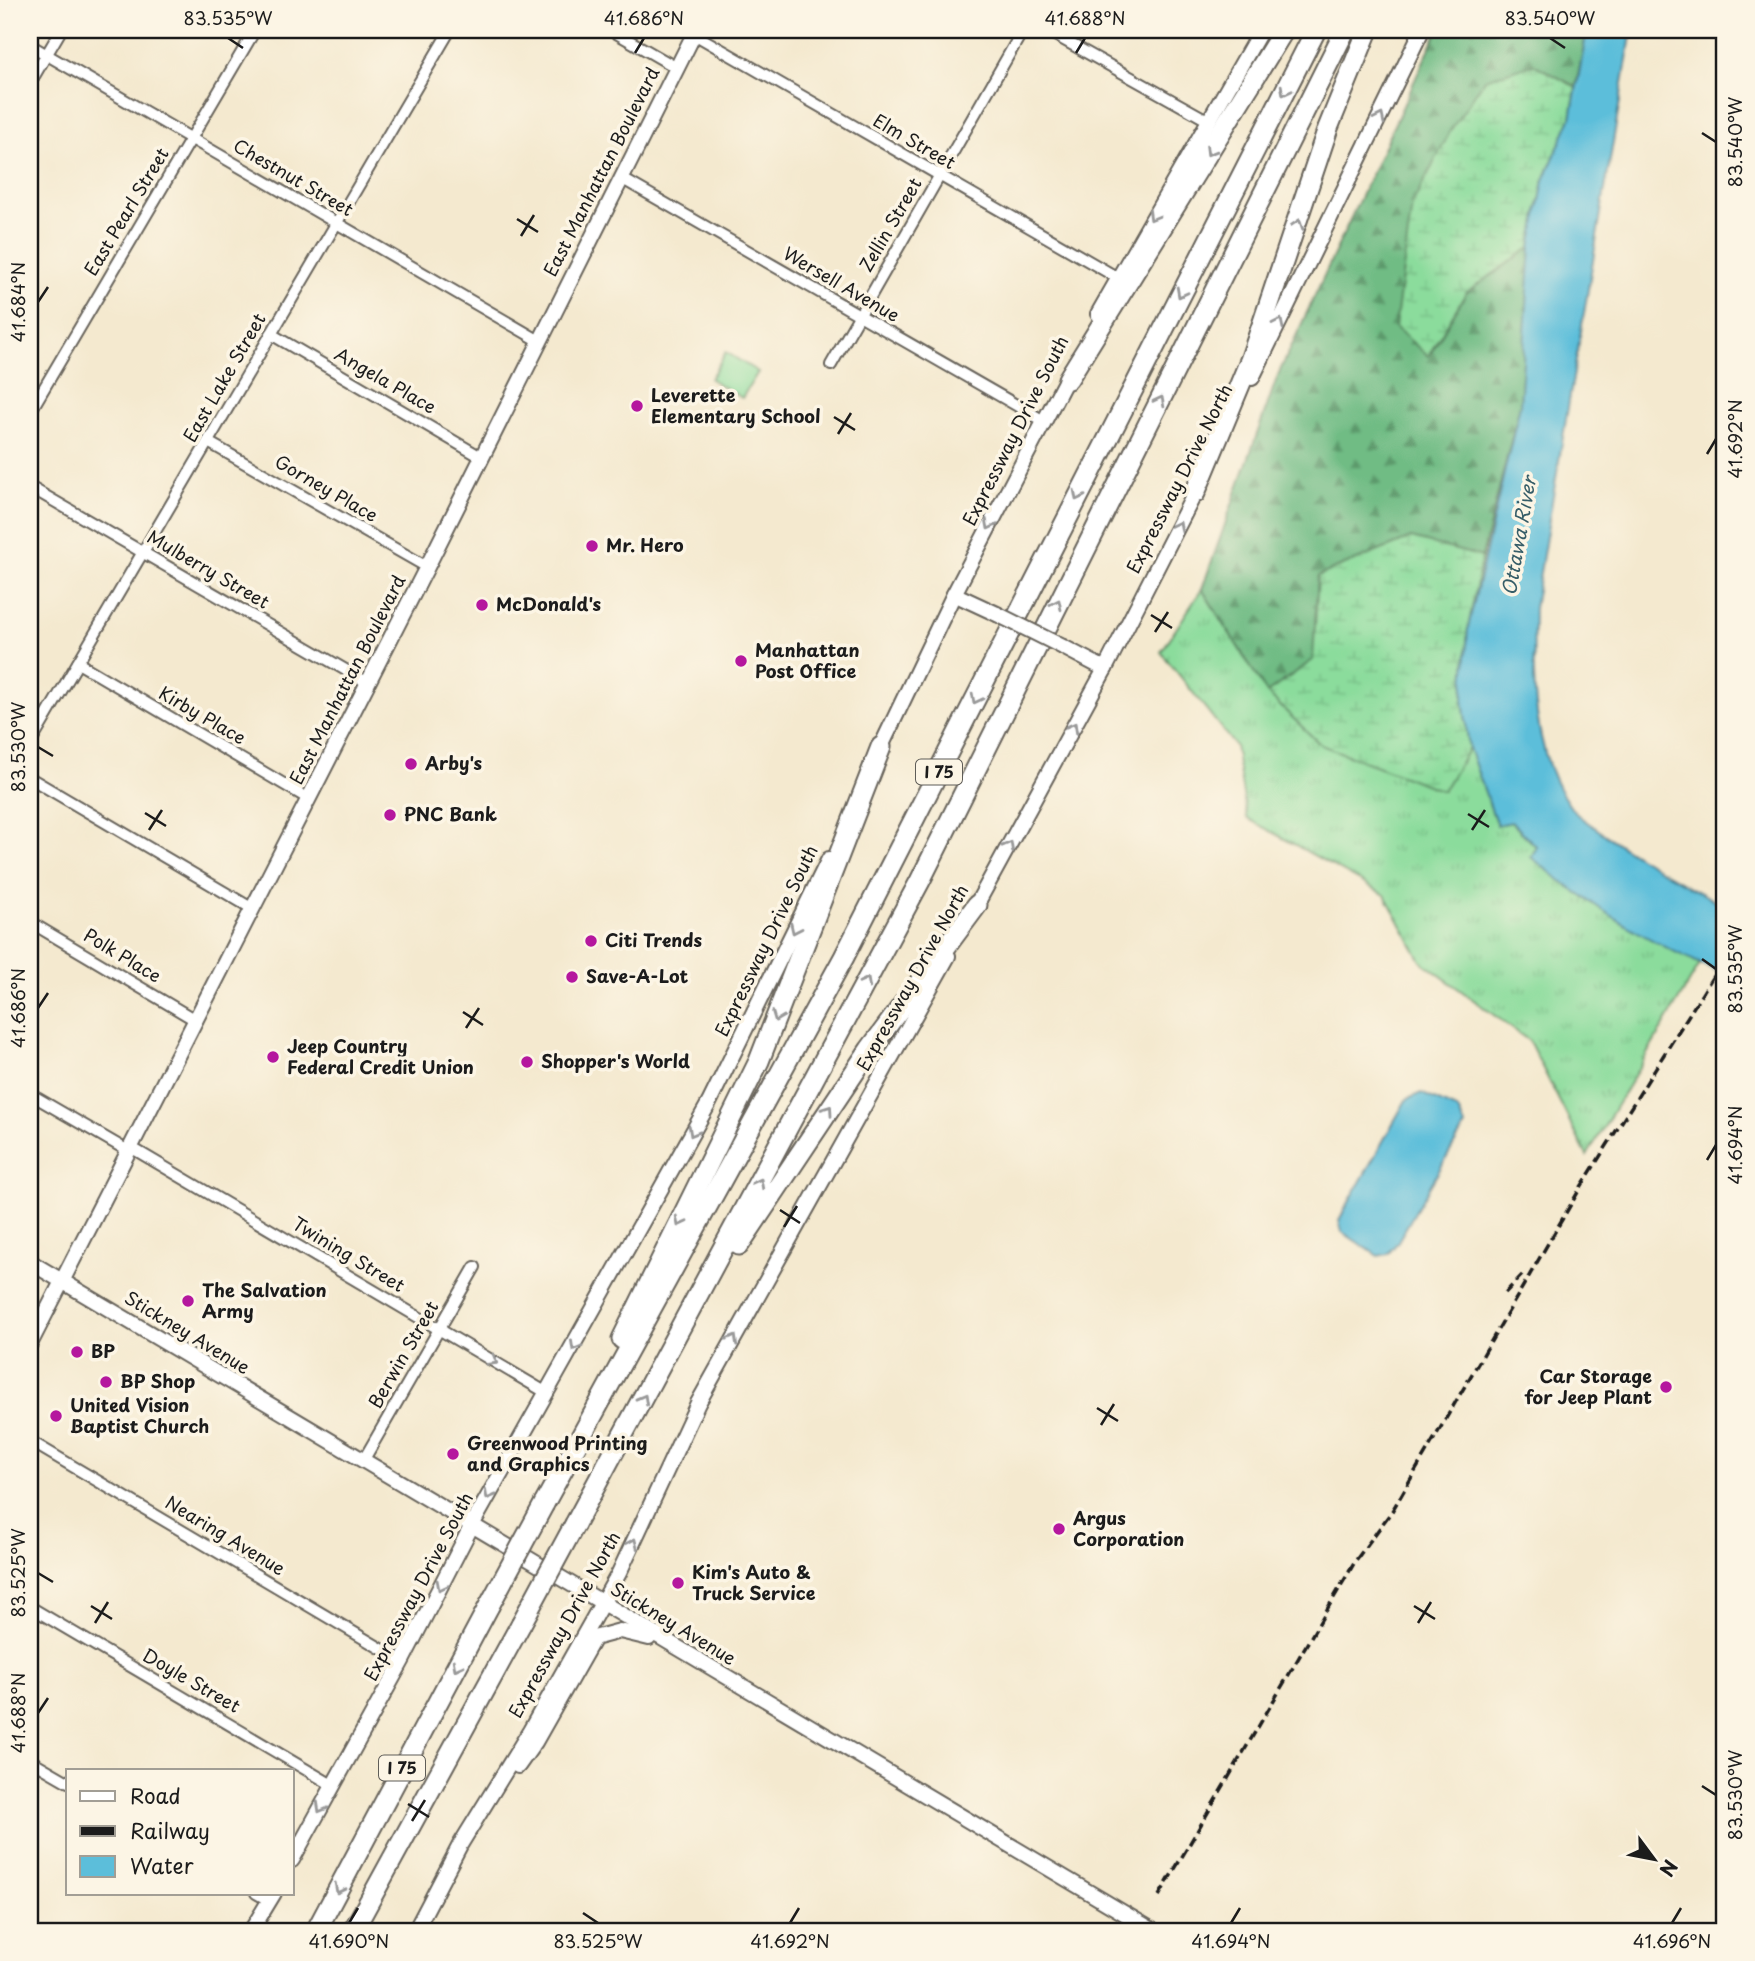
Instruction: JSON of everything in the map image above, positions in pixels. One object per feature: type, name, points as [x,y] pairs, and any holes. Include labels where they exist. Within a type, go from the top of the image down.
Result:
[{"type":"highway","points":[[1068,379],[1284,30]]},
{"type":"highway","name":"I 75","points":[[316,1931],[544,1504],[902,845],[1316,30]]},
{"type":"highway","name":"I 75","points":[[353,1931],[681,1330],[920,881],[1345,30]]},
{"type":"highway","points":[[1195,493],[1255,347],[1328,128],[1368,30]]},
{"type":"highway","points":[[544,1504],[639,1301],[741,1101],[881,747]]},
{"type":"highway","points":[[681,1330],[870,1049],[976,905]]},
{"type":"highway","points":[[365,1931],[440,1772]]},
{"type":"main road","name":"Expressway Drive South","points":[[294,1856],[402,1661],[472,1525],[608,1288],[733,1055],[954,594],[1068,379],[1080,347],[1261,30]]},
{"type":"main road","name":"Expressway Drive North","points":[[415,1931],[470,1828],[530,1731],[619,1573],[698,1403],[1105,669],[1195,493],[1422,30]]},
{"type":"main road","name":"East Manhattan Boulevard","points":[[30,1344],[310,799],[538,340],[695,32]]},
{"type":"main road","points":[[954,594],[1105,669]]},
{"type":"main road","name":"Stickney Avenue","points":[[30,1262],[1154,1931]]},
{"type":"main road","points":[[470,1828],[535,1742],[594,1637],[621,1631],[669,1644]]},
{"type":"main road","points":[[251,1931],[272,1897]]},
{"type":"street","points":[[30,83],[61,30]]},
{"type":"street","name":"East Pearl Street","points":[[30,412],[255,30]]},
{"type":"street","name":"East Lake Street","points":[[30,744],[450,30]]},
{"type":"street","points":[[611,30],[677,68]]},
{"type":"street","name":"Zellin Street","points":[[831,365],[1023,30]]},
{"type":"street","points":[[1046,30],[1209,121]]},
{"type":"street","name":"Elm Street","points":[[695,32],[1118,278]]},
{"type":"street","name":"Chestnut Street","points":[[30,45],[538,340]]},
{"type":"street","name":"Wersell Avenue","points":[[621,178],[1044,421]]},
{"type":"street","name":"Angela Place","points":[[271,334],[481,457]]},
{"type":"street","name":"Gorney Place","points":[[208,442],[427,567]]},
{"type":"street","name":"Mulberry Street","points":[[30,487],[368,683]]},
{"type":"street","name":"Kirby Place","points":[[78,663],[310,799]]},
{"type":"street","points":[[30,778],[253,909]]},
{"type":"street","name":"Polk Place","points":[[30,922],[197,1021]]},
{"type":"street","name":"Twining Street","points":[[30,1094],[547,1393]]},
{"type":"street","name":"Berwin Street","points":[[363,1461],[475,1267]]},
{"type":"street","name":"Nearing Avenue","points":[[30,1441],[402,1661]]},
{"type":"street","name":"Doyle Street","points":[[30,1607],[334,1786]]},
{"type":"street","points":[[30,1760],[66,1781]]},
{"type":"green space","points":[[1438,30],[1587,30],[1576,87],[1533,64],[1429,356],[1466,293],[1531,247],[1520,405],[1482,557],[1411,538],[1318,576],[1313,660],[1267,693],[1202,589],[1278,375]]},
{"type":"green space","points":[[1533,64],[1576,87],[1571,118],[1544,180],[1531,247],[1466,293],[1428,356],[1395,327],[1412,205],[1452,128],[1485,79]]},
{"type":"green space","points":[[726,352],[758,372],[742,398],[710,379]]},
{"type":"green space","points":[[1411,538],[1482,557],[1468,628],[1463,699],[1469,748],[1443,791],[1321,745],[1267,693],[1313,660],[1318,576]]},
{"type":"green space","points":[[1202,589],[1267,693],[1321,745],[1443,790],[1469,748],[1497,825],[1511,822],[1537,847],[1531,857],[1645,934],[1700,964],[1587,1156],[1529,1041],[1421,961],[1385,895],[1247,818],[1235,746],[1161,652]]},
{"type":"water","name":"Ottawa River","points":[[1587,30],[1632,30],[1534,608],[1537,712],[1548,763],[1558,787],[1574,812],[1644,860],[1725,906],[1725,974],[1673,951],[1623,923],[1576,892],[1531,857],[1537,847],[1512,822],[1497,825],[1469,748],[1463,699],[1468,628],[1520,405],[1531,247],[1544,180],[1571,118]]},
{"type":"water","points":[[1421,1093],[1458,1110],[1465,1126],[1397,1243],[1388,1254],[1378,1256],[1342,1232],[1339,1220],[1406,1100]]},
{"type":"railway","points":[[1159,1896],[1356,1560],[1392,1511],[1581,1187],[1725,957]]},
{"type":"railway","points":[[1505,1293],[1524,1273]]},
{"type":"place","name":"Leverette Elementary School","points":[[637,406]]},
{"type":"place","name":"Mr. Hero","points":[[592,546]]},
{"type":"place","name":"McDonald's","points":[[482,605]]},
{"type":"place","name":"Manhattan Post Office","points":[[741,661]]},
{"type":"place","name":"Arby's","points":[[411,764]]},
{"type":"place","name":"PNC Bank","points":[[390,815]]},
{"type":"place","name":"Citi Trends","points":[[591,941]]},
{"type":"place","name":"Save-A-Lot","points":[[572,977]]},
{"type":"place","name":"Jeep Country Federal Credit Union","points":[[273,1057]]},
{"type":"place","name":"Shopper's World","points":[[527,1062]]},
{"type":"place","name":"The Salvation Army","points":[[188,1301]]},
{"type":"place","name":"BP","points":[[77,1352]]},
{"type":"place","name":"BP Shop","points":[[106,1382]]},
{"type":"place","name":"Car Storage for Jeep Plant","points":[[1666,1387]]},
{"type":"place","name":"United Vision Baptist Church","points":[[56,1416]]},
{"type":"place","name":"Greenwood Printing and Graphics","points":[[453,1454]]},
{"type":"place","name":"Argus Corporation","points":[[1059,1529]]},
{"type":"place","name":"Kim's Auto & Truck Service","points":[[678,1583]]}]
